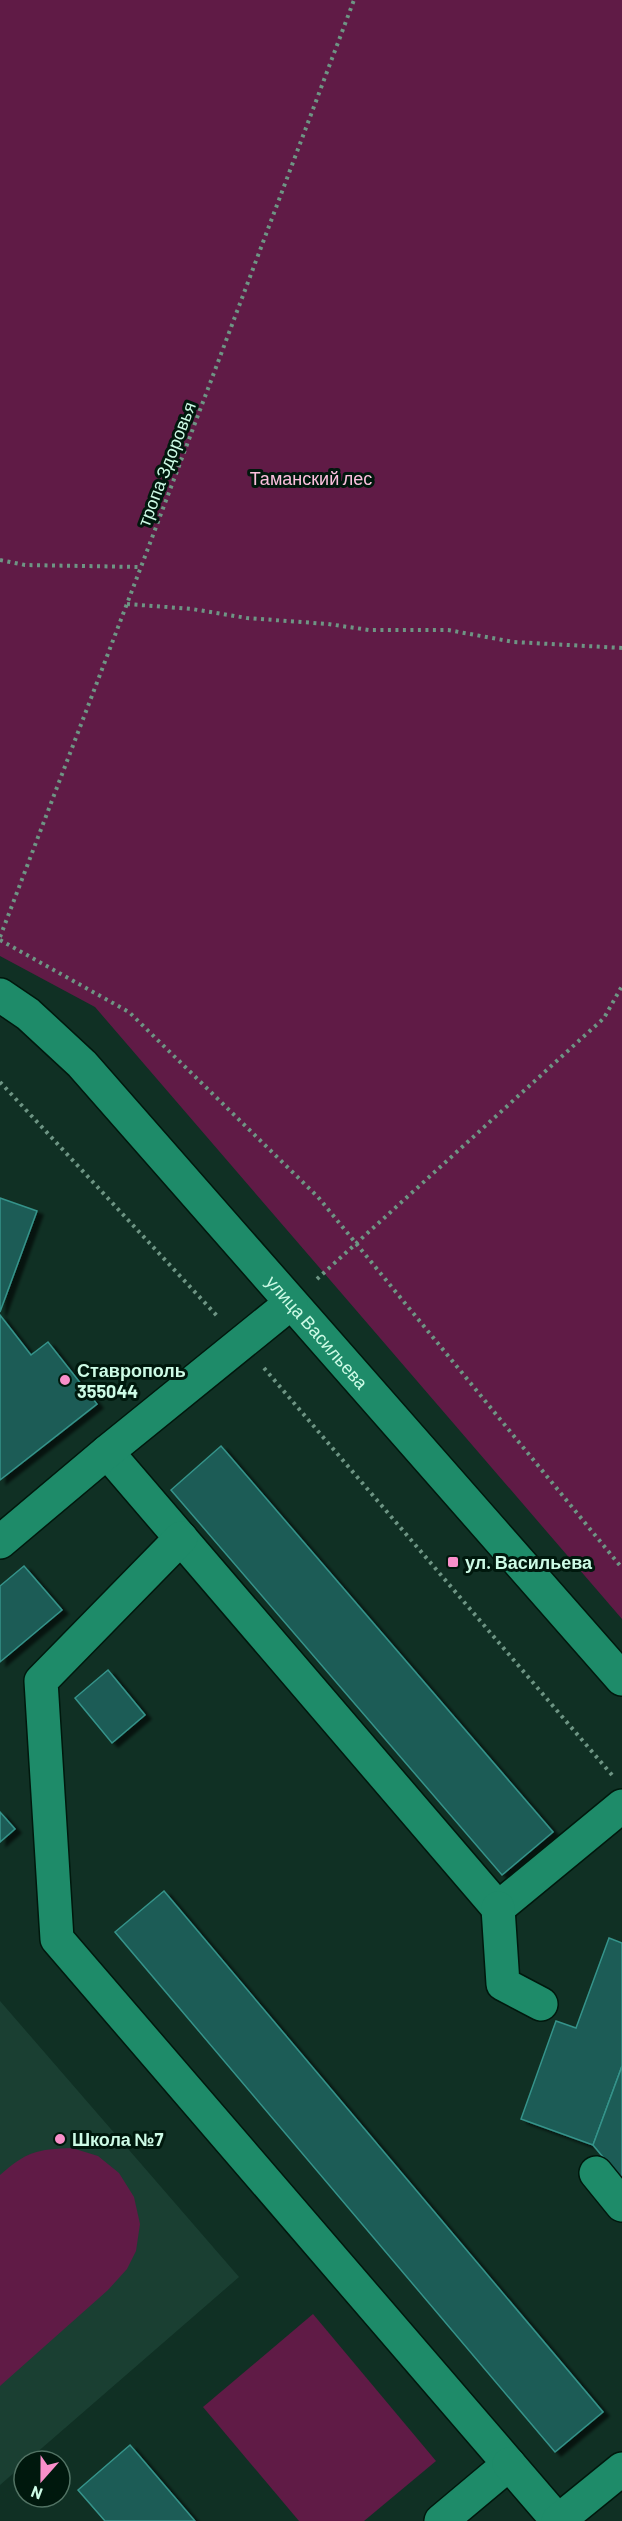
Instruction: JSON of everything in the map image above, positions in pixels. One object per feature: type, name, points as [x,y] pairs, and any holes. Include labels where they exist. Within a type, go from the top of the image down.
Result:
[{"type":"street","name":"улица Васильева","points":[[0,995],[28,1014],[82,1064],[622,1679]]},
{"type":"street","points":[[1,1540],[291,1303]]},
{"type":"street","points":[[107,1452],[498,1908],[503,1983],[541,2004]]},
{"type":"street","points":[[181,1538],[41,1681],[57,1939],[558,2521],[622,2469]]},
{"type":"street","points":[[498,1908],[618,1792]]},
{"type":"street","points":[[596,2173],[622,2205]]},
{"type":"street","points":[[441,2521],[509,2464]]},
{"type":"path","name":"тропа Здоровья","points":[[0,939],[354,0]]},
{"type":"path","points":[[0,560],[25,565],[141,567]]},
{"type":"path","points":[[127,604],[192,609],[247,618],[328,624],[369,630],[448,630],[514,642],[622,648]]},
{"type":"path","points":[[0,939],[129,1012],[318,1197],[622,1568]]},
{"type":"path","points":[[291,1303],[604,1018],[622,986]]},
{"type":"path","points":[[0,1083],[242,1343],[618,1792]]},
{"type":"shaded area","name":"Школа №7","points":[[0,2001],[239,2277],[41,2449],[12,2449],[12,2474],[0,2485]]},
{"type":"green space","name":"Таманский лес","points":[[0,0],[622,0],[622,1619],[95,1007],[0,956]]},
{"type":"green space","points":[[72,2148],[98,2156],[119,2173],[134,2197],[140,2224],[136,2251],[127,2269],[108,2290],[0,2386],[0,2175],[17,2161],[33,2153],[50,2149]]},
{"type":"green space","points":[[313,2314],[436,2461],[364,2521],[299,2521],[203,2407]]},
{"type":"building","points":[[0,1198],[37,1211],[0,1312]]},
{"type":"building","points":[[0,1315],[31,1355],[48,1342],[97,1404],[0,1480]]},
{"type":"building","points":[[221,1446],[553,1832],[502,1875],[171,1490]]},
{"type":"building","points":[[24,1566],[62,1610],[0,1662],[0,1586]]},
{"type":"building","points":[[108,1670],[145,1715],[112,1743],[75,1698]]},
{"type":"building","points":[[0,1812],[15,1829],[0,1842]]},
{"type":"building","points":[[164,1891],[603,2412],[555,2452],[115,1932]]},
{"type":"building","points":[[609,1938],[622,1943],[622,2066],[593,2145],[521,2119],[556,2021],[576,2028]]},
{"type":"building","points":[[622,2066],[622,2180],[593,2145]]},
{"type":"building","points":[[130,2445],[195,2521],[105,2521],[78,2490]]},
{"type":"place","name":"Ставрополь 355044","points":[[65,1380]]},
{"type":"place","name":"ул. Васильева","points":[[453,1562]]},
{"type":"place","name":"Школа №7","points":[[60,2139]]}]
